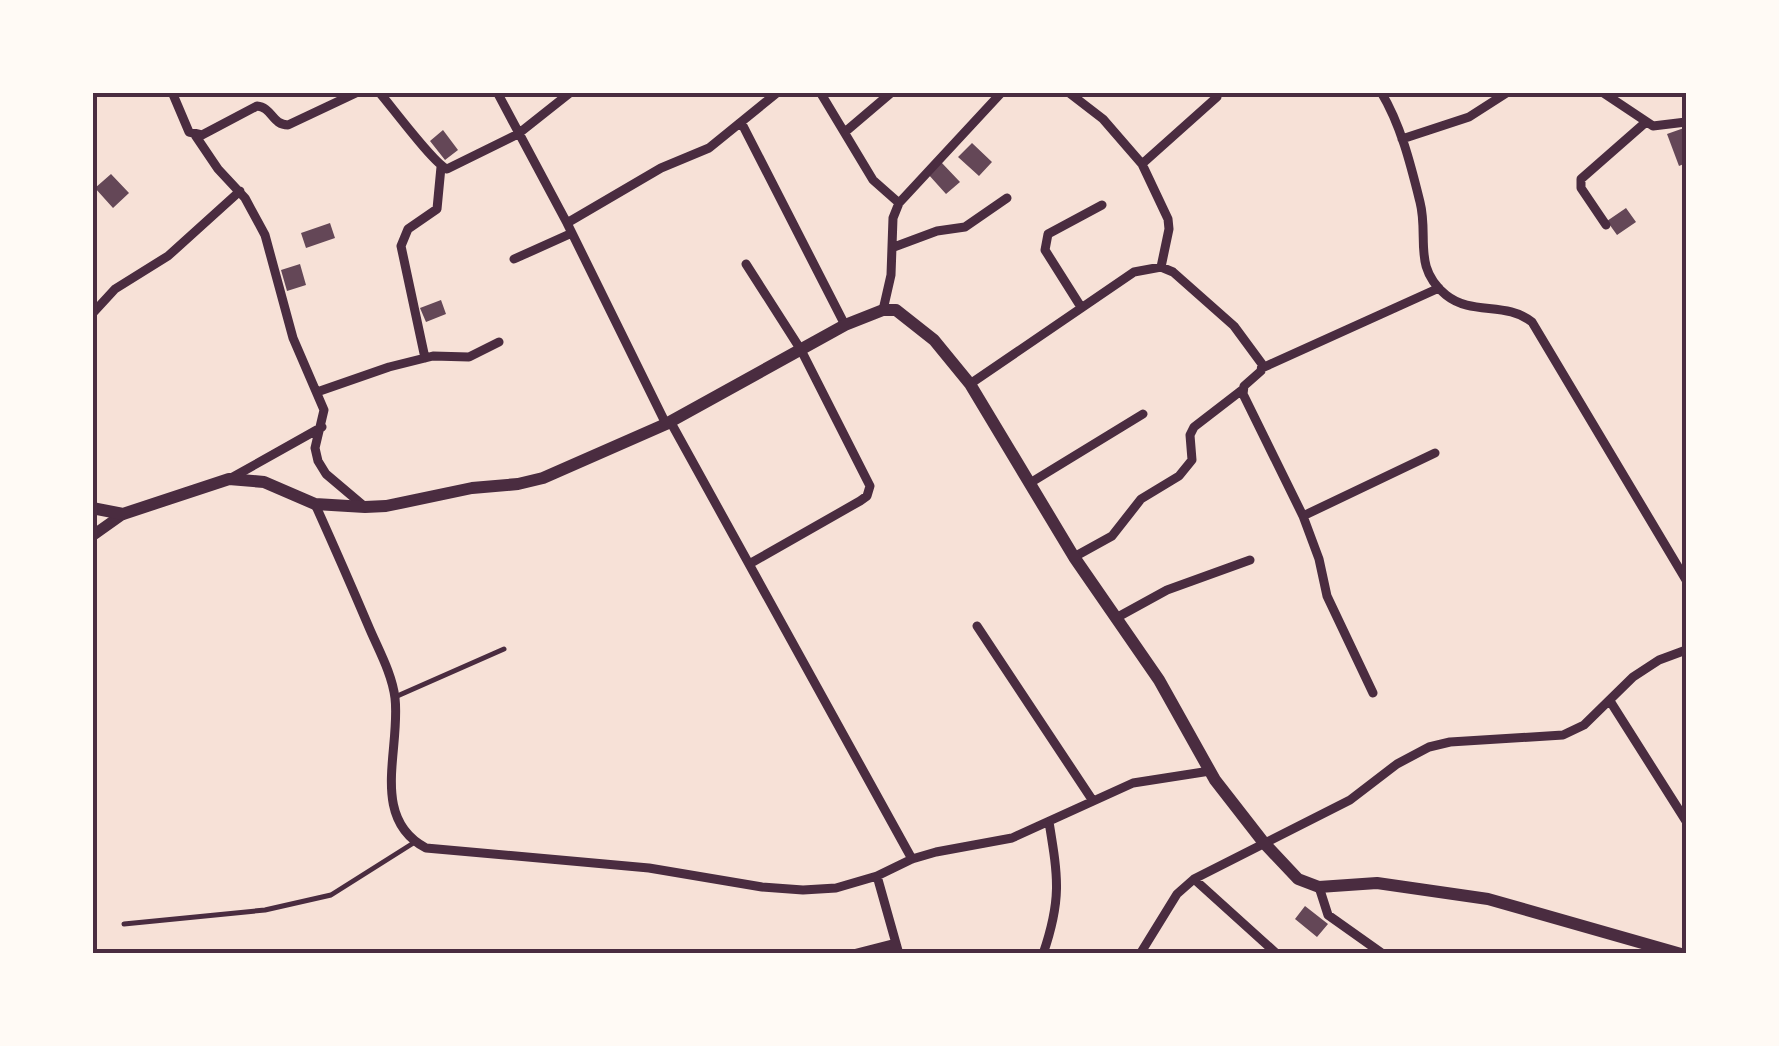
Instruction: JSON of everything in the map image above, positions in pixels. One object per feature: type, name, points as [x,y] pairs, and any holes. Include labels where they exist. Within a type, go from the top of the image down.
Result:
[{"type":"main road","points":[[92,508],[123,514],[246,478],[315,504],[364,507],[543,478],[668,422],[845,324],[883,310],[896,310],[934,340],[970,384],[1074,556],[1184,721],[1210,771],[1264,843],[1298,879],[1319,887],[1377,883],[1488,900],[1655,951],[1681,954]]},
{"type":"street","points":[[172,92],[190,132],[240,191],[265,235],[294,338],[324,410],[315,448],[318,462],[364,507]]},
{"type":"street","points":[[195,135],[257,106],[266,109],[276,122],[288,125],[358,92]]},
{"type":"street","points":[[380,92],[441,167],[436,210],[408,228],[401,246],[425,358]]},
{"type":"street","points":[[497,92],[668,422],[751,563],[824,704],[912,859]]},
{"type":"street","points":[[441,167],[457,166],[518,134],[571,92]]},
{"type":"street","points":[[514,259],[661,168],[709,148],[778,92]]},
{"type":"street","points":[[820,92],[873,180],[898,203]]},
{"type":"street","points":[[845,132],[892,92]]},
{"type":"street","points":[[883,310],[898,203],[1002,92]]},
{"type":"street","points":[[1068,92],[1112,128],[1142,164],[1168,219],[1162,267]]},
{"type":"street","points":[[1382,92],[1402,139],[1423,217],[1423,256],[1429,273],[1439,288],[1463,305],[1505,308],[1532,322],[1686,580]]},
{"type":"street","points":[[1402,139],[1469,117],[1508,92]]},
{"type":"street","points":[[1602,92],[1646,122],[1660,127],[1686,122]]},
{"type":"street","points":[[1142,164],[1216,97]]},
{"type":"street","points":[[740,122],[845,324]]},
{"type":"street","points":[[1606,225],[1581,188],[1581,179],[1646,122]]},
{"type":"street","points":[[92,314],[115,289],[168,256],[240,191]]},
{"type":"street","points":[[894,247],[937,230],[965,228],[1008,198]]},
{"type":"street","points":[[1081,307],[1045,250],[1045,242],[1048,234],[1102,205]]},
{"type":"street","points":[[746,264],[800,350],[868,479],[870,491],[860,502],[751,563]]},
{"type":"street","points":[[970,384],[1134,272],[1162,267],[1173,272],[1234,326],[1256,352],[1262,368]]},
{"type":"street","points":[[1074,556],[1112,536],[1141,499],[1179,476],[1192,460],[1190,435],[1194,427],[1242,390],[1262,368],[1439,288]]},
{"type":"street","points":[[318,392],[425,358],[469,357],[498,342]]},
{"type":"street","points":[[1242,390],[1302,516],[1320,559],[1326,596],[1373,694]]},
{"type":"street","points":[[1030,483],[1143,414]]},
{"type":"street","points":[[229,480],[322,427]]},
{"type":"street","points":[[1302,516],[1435,453]]},
{"type":"street","points":[[315,504],[387,668],[395,698],[391,798],[404,833],[414,842],[437,851],[649,868],[803,890],[836,888],[877,876],[912,859],[1012,838],[1133,783],[1210,771]]},
{"type":"street","points":[[92,536],[123,514]]},
{"type":"street","points":[[1116,618],[1168,590],[1250,560]]},
{"type":"street","points":[[977,626],[1093,801]]},
{"type":"street","points":[[1140,954],[1177,894],[1194,878],[1350,800],[1398,764],[1429,747],[1450,742],[1563,735],[1584,725],[1634,676],[1659,660],[1686,650]]},
{"type":"street","points":[[1610,700],[1686,821]]},
{"type":"street","points":[[1043,954],[1058,907],[1059,880],[1048,822]]},
{"type":"street","points":[[854,954],[898,948],[877,876]]},
{"type":"street","points":[[1194,878],[1277,954]]},
{"type":"street","points":[[1319,887],[1328,915],[1383,954]]},
{"type":"lane","points":[[395,698],[504,649]]},
{"type":"lane","points":[[124,924],[265,910],[331,896],[414,842]]},
{"type":"building","points":[[1684,128],[1686,163],[1679,166],[1667,134]]},
{"type":"building","points":[[443,130],[458,150],[445,160],[430,141]]},
{"type":"building","points":[[972,143],[992,162],[979,176],[958,157]]},
{"type":"building","points":[[941,162],[960,182],[946,194],[928,174]]},
{"type":"building","points":[[111,174],[129,193],[113,208],[95,188]]},
{"type":"building","points":[[1626,208],[1636,222],[1617,235],[1607,221]]},
{"type":"building","points":[[330,223],[335,238],[306,248],[301,233]]},
{"type":"building","points":[[300,264],[306,285],[287,291],[281,270]]},
{"type":"building","points":[[441,300],[446,314],[426,322],[420,308]]},
{"type":"building","points":[[1305,906],[1328,924],[1317,937],[1295,919]]}]
